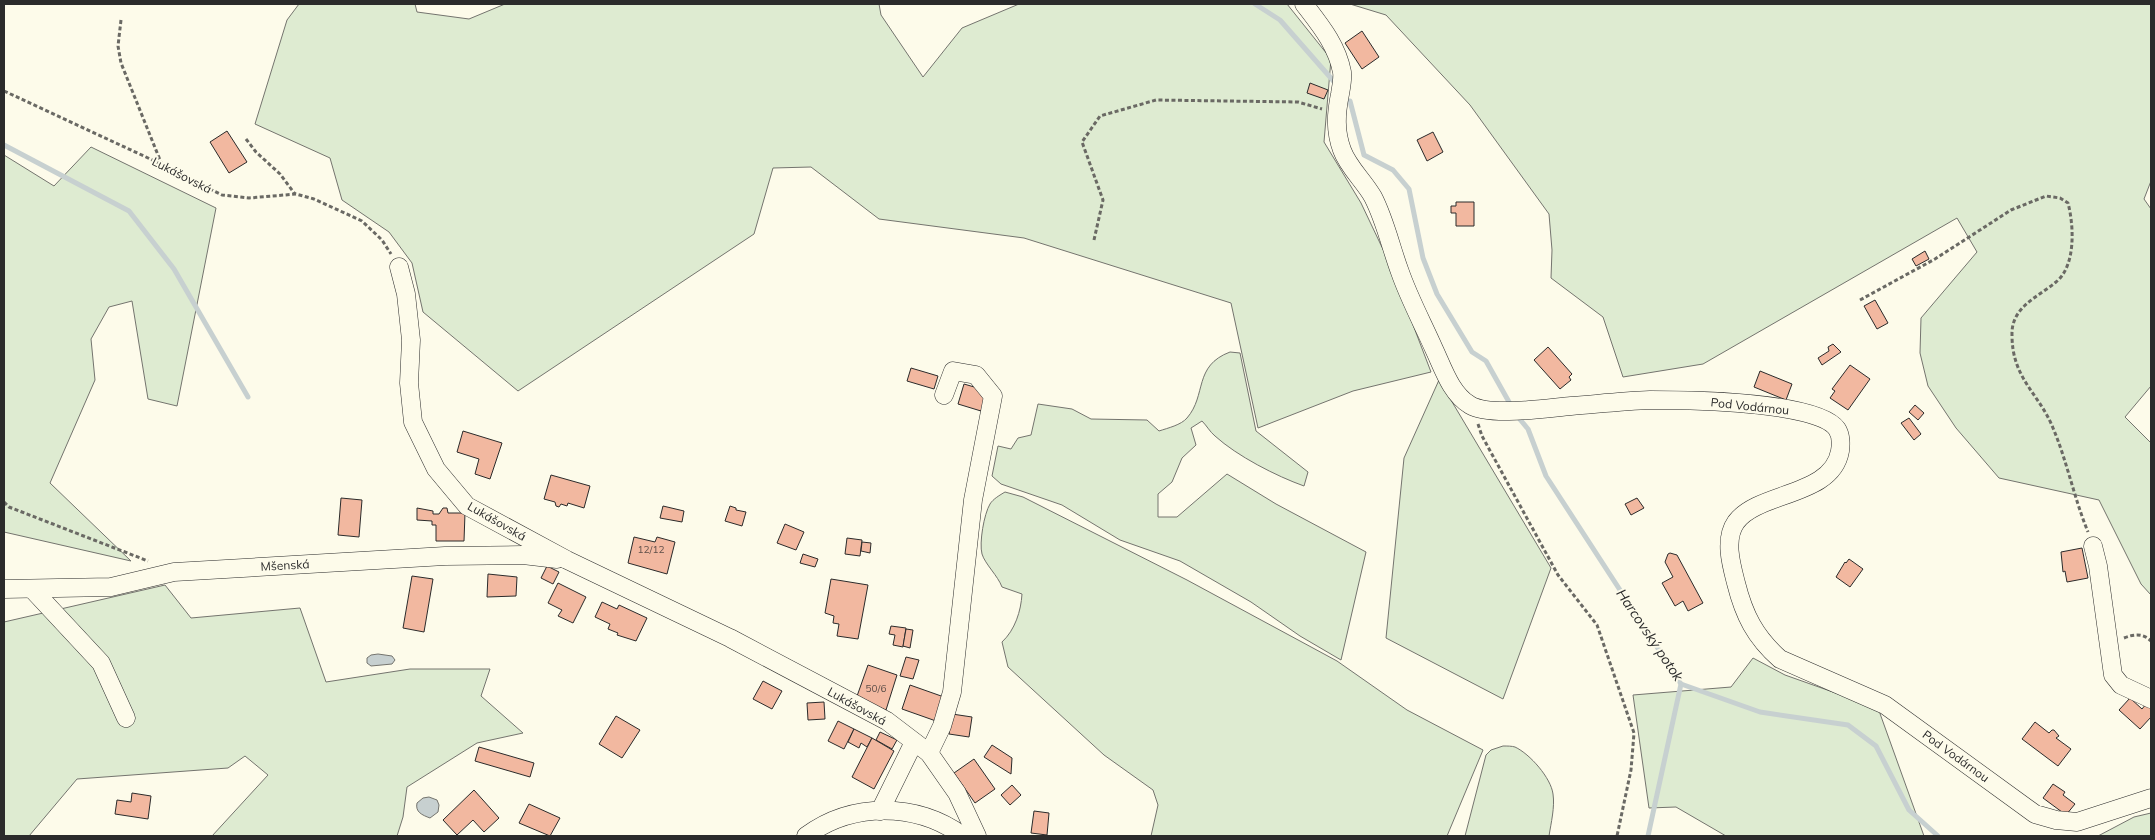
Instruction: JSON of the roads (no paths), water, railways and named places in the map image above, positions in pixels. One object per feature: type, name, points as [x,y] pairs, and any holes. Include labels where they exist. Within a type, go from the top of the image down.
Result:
[{"type":"street","name":"Pod Vodárnou","points":[[1304,4],[1330,39],[1343,74],[1336,114],[1336,129],[1343,154],[1373,198],[1401,276],[1446,376],[1460,398],[1473,407],[1500,411],[1650,400],[1735,402],[1792,409],[1830,423],[1838,430],[1840,442],[1839,454],[1835,465],[1824,476],[1801,489],[1743,515],[1735,523],[1730,537],[1730,557],[1738,590],[1754,633],[1780,659],[1885,705],[2035,814],[2056,820],[2077,822],[2151,798]]},
{"type":"street","name":"Lukášovská","points":[[399,267],[406,294],[410,340],[409,383],[413,422],[436,468],[467,506],[567,560],[730,638],[887,721],[929,753],[957,793],[977,836]]},
{"type":"street","points":[[929,753],[942,726],[952,692],[973,500],[993,396],[976,375],[953,371],[944,395]]},
{"type":"street","points":[[2093,546],[2098,566],[2113,675],[2121,685],[2151,699]]},
{"type":"street","name":"Mšenská","points":[[4,589],[33,590],[111,587],[174,572],[445,556],[523,555],[567,560]]},
{"type":"street","points":[[33,590],[101,663],[126,718]]},
{"type":"street","points":[[880,811],[914,742]]},
{"type":"street","points":[[806,836],[835,819],[855,813],[880,811],[916,814],[938,822],[962,836]]},
{"type":"waterway","name":"Harcovský potok","points":[[1255,4],[1280,20],[1337,85]]},
{"type":"waterway","name":"Harcovský potok","points":[[1350,101],[1364,155],[1393,170],[1409,189],[1423,258],[1437,294],[1472,352],[1486,361],[1509,402]]},
{"type":"waterway","points":[[4,145],[129,211],[174,269],[248,397]]},
{"type":"waterway","name":"Harcovský potok","points":[[1518,417],[1528,429],[1546,476],[1681,684],[1760,712],[1848,725],[1876,746],[1909,810],[1938,836]]},
{"type":"waterway","points":[[1648,836],[1681,684]]}]
